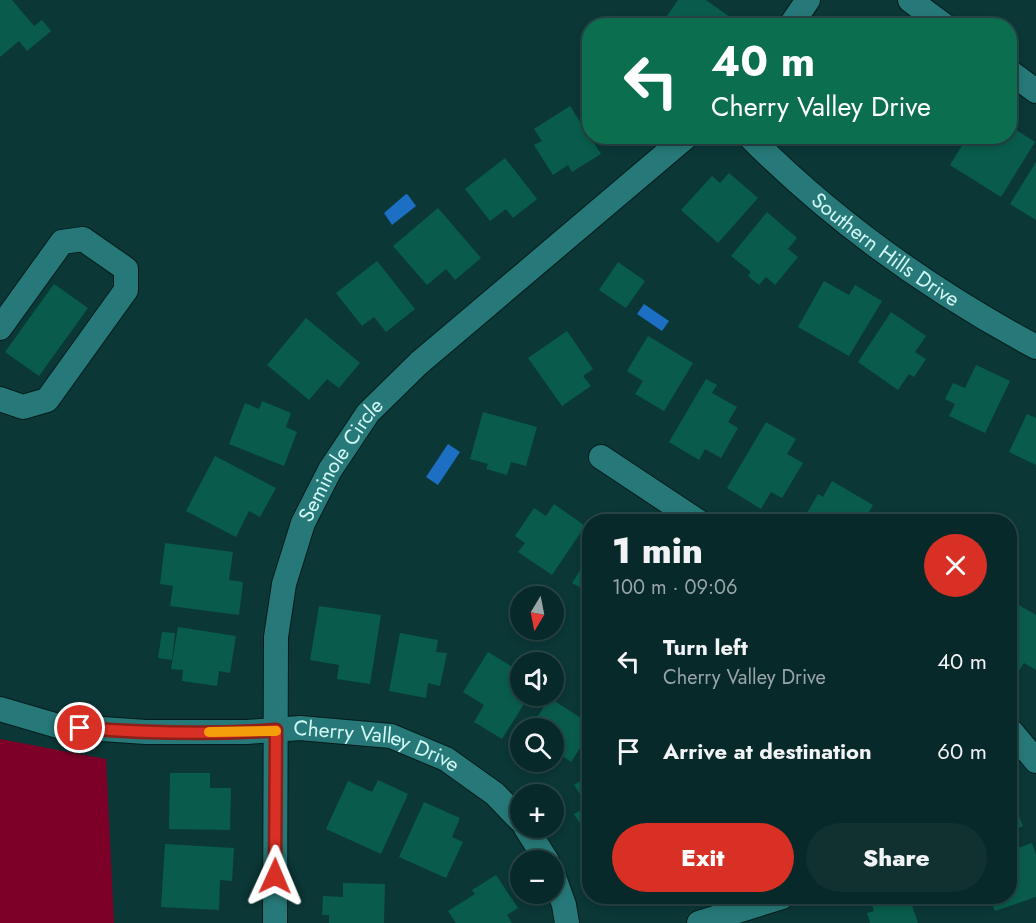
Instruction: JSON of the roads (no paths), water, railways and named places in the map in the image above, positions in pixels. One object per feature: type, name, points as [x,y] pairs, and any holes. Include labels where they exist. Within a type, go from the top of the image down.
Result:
[{"type":"street","points":[[795,18],[808,0]]},
{"type":"street","points":[[910,0],[934,18]]},
{"type":"street","points":[[1017,77],[1036,91]]},
{"type":"street","name":"Seminole Circle","points":[[275,923],[276,637],[284,584],[303,523],[330,470],[368,413],[419,363],[678,144]]},
{"type":"street","name":"Southern Hills Drive","points":[[757,144],[828,211],[898,264],[977,315],[1036,348]]},
{"type":"street","points":[[0,327],[62,242],[83,239],[126,269],[126,290],[47,400],[23,407],[0,399]]},
{"type":"street","points":[[601,457],[687,514]]},
{"type":"street","name":"Cherry Valley Drive","points":[[0,709],[58,726],[69,727],[146,732],[247,732],[300,728],[390,736],[446,759],[495,794],[510,810]]},
{"type":"street","points":[[1017,738],[1036,761]]},
{"type":"street","points":[[564,904],[567,923]]},
{"type":"street","points":[[699,923],[760,904]]},
{"type":"water","points":[[406,194],[416,206],[392,225],[384,213]]},
{"type":"water","points":[[644,304],[669,321],[662,331],[637,314]]},
{"type":"water","points":[[448,444],[460,452],[438,485],[426,477]]}]
